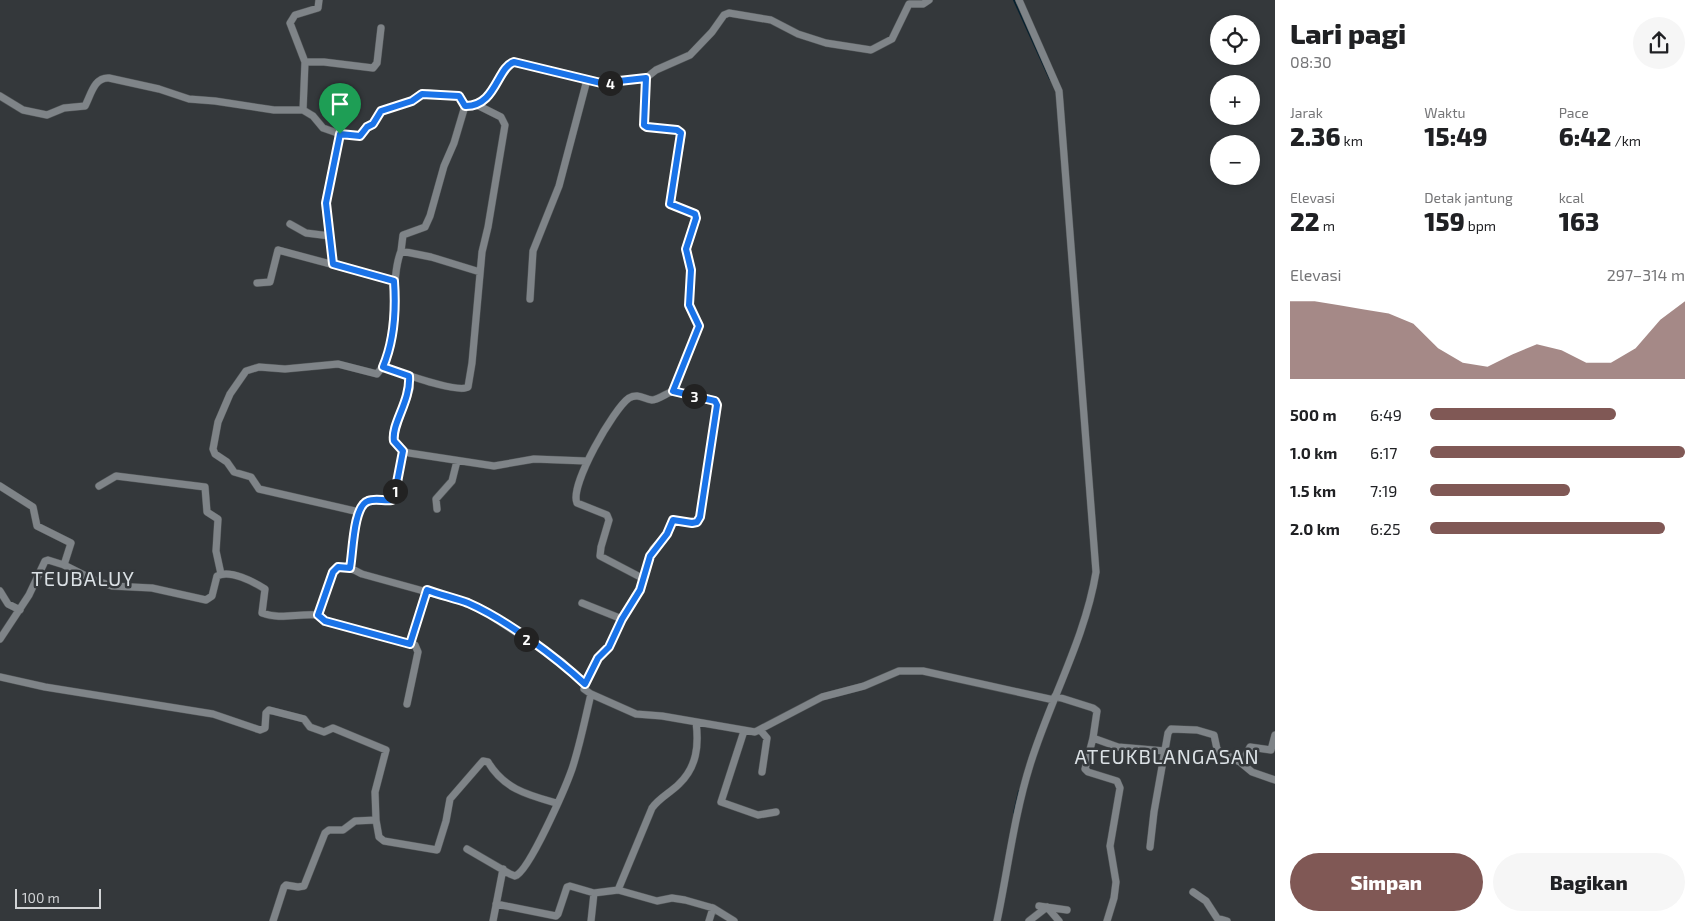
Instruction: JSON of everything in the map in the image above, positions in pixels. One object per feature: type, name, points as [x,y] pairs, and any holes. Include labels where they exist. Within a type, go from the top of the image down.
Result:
[{"type":"street","points":[[303,110],[305,62],[291,25],[291,19],[295,15],[318,8],[319,0]]},
{"type":"street","points":[[465,106],[475,104],[491,92],[507,66],[514,62],[588,80],[609,83],[646,78],[656,70],[690,55],[727,14],[771,20],[784,24],[798,34],[826,44],[871,50],[892,39],[910,4],[923,4],[929,0]]},
{"type":"street","points":[[997,921],[1018,808],[1030,765],[1088,609],[1096,572],[1059,92],[1019,0]]},
{"type":"street","points":[[305,62],[324,62],[373,68],[377,63],[380,28]]},
{"type":"street","points":[[0,96],[23,110],[47,115],[64,108],[85,106],[97,81],[103,78],[167,92],[189,100],[215,100],[263,109],[303,110],[313,116],[323,128],[340,134],[360,136],[367,127],[373,124],[381,111],[412,101],[422,94],[459,96],[465,106],[454,144],[444,166],[430,216],[424,227],[403,235],[394,281],[395,299],[391,340],[383,367],[378,374],[338,364],[285,369],[259,368],[246,372],[230,394],[218,422],[214,442],[215,454],[227,462],[234,472],[251,476],[259,489],[359,512]]},
{"type":"street","points":[[646,78],[644,125],[647,127],[677,130],[681,133],[670,204],[695,214],[696,218],[686,249],[691,270],[689,305],[699,326],[673,391]]},
{"type":"street","points":[[530,299],[534,251],[559,186],[588,80]]},
{"type":"street","points":[[383,367],[409,376],[462,389],[468,387],[480,272],[505,125],[501,117],[475,104]]},
{"type":"street","points":[[333,264],[326,203],[340,134]]},
{"type":"street","points":[[290,224],[306,233],[330,236]]},
{"type":"street","points":[[257,283],[270,282],[278,250],[394,281]]},
{"type":"street","points":[[401,251],[431,257],[480,272]]},
{"type":"street","points":[[409,376],[410,389],[393,436],[394,441],[403,451],[494,466],[534,459],[586,461]]},
{"type":"street","points":[[644,579],[600,556],[609,520],[607,515],[577,503],[575,500],[586,461],[596,444],[630,398],[641,396],[656,399],[673,391],[717,403],[702,507],[697,522],[673,520],[667,534],[650,556],[644,579],[640,590],[622,619],[609,647],[598,658],[584,688],[591,694],[636,714],[744,731],[761,731],[822,697],[864,686],[899,671],[914,670],[1055,698],[1093,708],[1097,711],[1093,738],[1085,769],[1088,772],[1117,781],[1120,788],[1110,846],[1116,882],[1114,898],[1107,921]]},
{"type":"street","points":[[350,568],[356,520],[359,512],[366,501],[392,500],[394,498],[403,451]]},
{"type":"street","points":[[437,509],[436,499],[452,481],[457,460]]},
{"type":"street","points":[[100,486],[116,476],[205,487],[208,512],[218,519],[216,551],[221,574]]},
{"type":"street","points":[[0,486],[33,507],[37,526],[70,542],[64,564]]},
{"type":"street","points":[[0,639],[20,610],[45,561],[50,560],[64,564],[94,580],[112,586],[152,588],[201,600],[211,598],[216,577],[221,574],[236,576],[263,588],[265,592],[262,611],[264,614],[280,618],[294,614],[318,615],[325,621],[415,645],[418,652],[407,704]]},
{"type":"street","points":[[318,615],[333,572],[338,567],[350,568],[362,574],[427,590],[467,603],[488,614],[562,662],[585,684]]},
{"type":"street","points":[[410,644],[427,590]]},
{"type":"street","points":[[0,591],[8,604],[20,610]]},
{"type":"street","points":[[582,603],[622,619]]},
{"type":"street","points":[[0,677],[45,688],[213,714],[260,730],[265,728],[268,710],[304,719],[310,727],[324,732],[334,728],[386,750],[377,783],[376,820],[379,837],[384,841],[419,849],[437,850],[446,821],[450,799],[483,761],[488,762],[496,775],[525,794],[556,803]]},
{"type":"street","points":[[467,849],[515,876],[520,874],[537,848],[572,768],[591,694]]},
{"type":"street","points":[[618,890],[652,808],[657,801],[680,783],[695,760],[698,743],[696,722]]},
{"type":"street","points":[[1150,847],[1154,812],[1169,730],[1197,730],[1214,734],[1218,750],[1242,763],[1252,772],[1275,780]]},
{"type":"street","points":[[744,731],[722,803],[762,816],[776,812]]},
{"type":"street","points":[[761,731],[767,738],[762,772]]},
{"type":"street","points":[[1242,763],[1250,747],[1271,750],[1275,735]]},
{"type":"street","points":[[1093,738],[1118,747],[1165,751]]},
{"type":"street","points":[[273,921],[284,887],[286,885],[304,886],[325,833],[330,829],[343,830],[355,821],[376,820]]},
{"type":"street","points":[[493,921],[503,870]]},
{"type":"street","points":[[496,904],[556,916],[567,887],[594,893],[618,890],[657,901],[672,898],[685,900],[713,908],[734,921]]},
{"type":"street","points":[[1193,892],[1206,901],[1217,918],[1227,921]]},
{"type":"street","points":[[591,921],[594,893]]},
{"type":"street","points":[[1043,907],[1067,910]]},
{"type":"street","points":[[1029,921],[1043,907]]},
{"type":"street","points":[[1043,907],[1059,921]]},
{"type":"street","points":[[709,921],[713,908]]},
{"type":"waterway","points":[[1014,0],[1050,79]]},
{"type":"waterway","points":[[1014,813],[1019,791]]},
{"type":"district","name":"TEUBALUY","points":[[83,579]]},
{"type":"district","name":"ATEUKBLANGASAN","points":[[1167,757]]},
{"type":"route","points":[[518,62],[601,83],[646,78],[642,121],[644,125],[647,127],[677,130],[682,134],[670,204],[674,208],[695,214],[696,218],[686,249],[691,265],[688,299],[690,311],[699,322],[699,326],[673,391],[717,403],[702,507],[697,522],[673,520],[667,534],[653,549],[640,590],[622,619],[608,649],[598,658],[585,684],[562,662],[488,614],[467,603],[427,590],[410,644],[325,621],[318,615],[331,575],[335,569],[338,567],[350,568],[356,520],[361,507],[369,500],[386,501],[394,498],[403,451],[394,441],[393,436],[410,389],[409,376],[383,367],[391,340],[395,299],[394,281],[333,264],[330,225],[326,215],[326,193],[340,134],[360,136],[367,127],[373,124],[381,111],[412,101],[422,94],[459,96],[465,106],[475,104],[491,92],[507,66],[518,62]]}]
